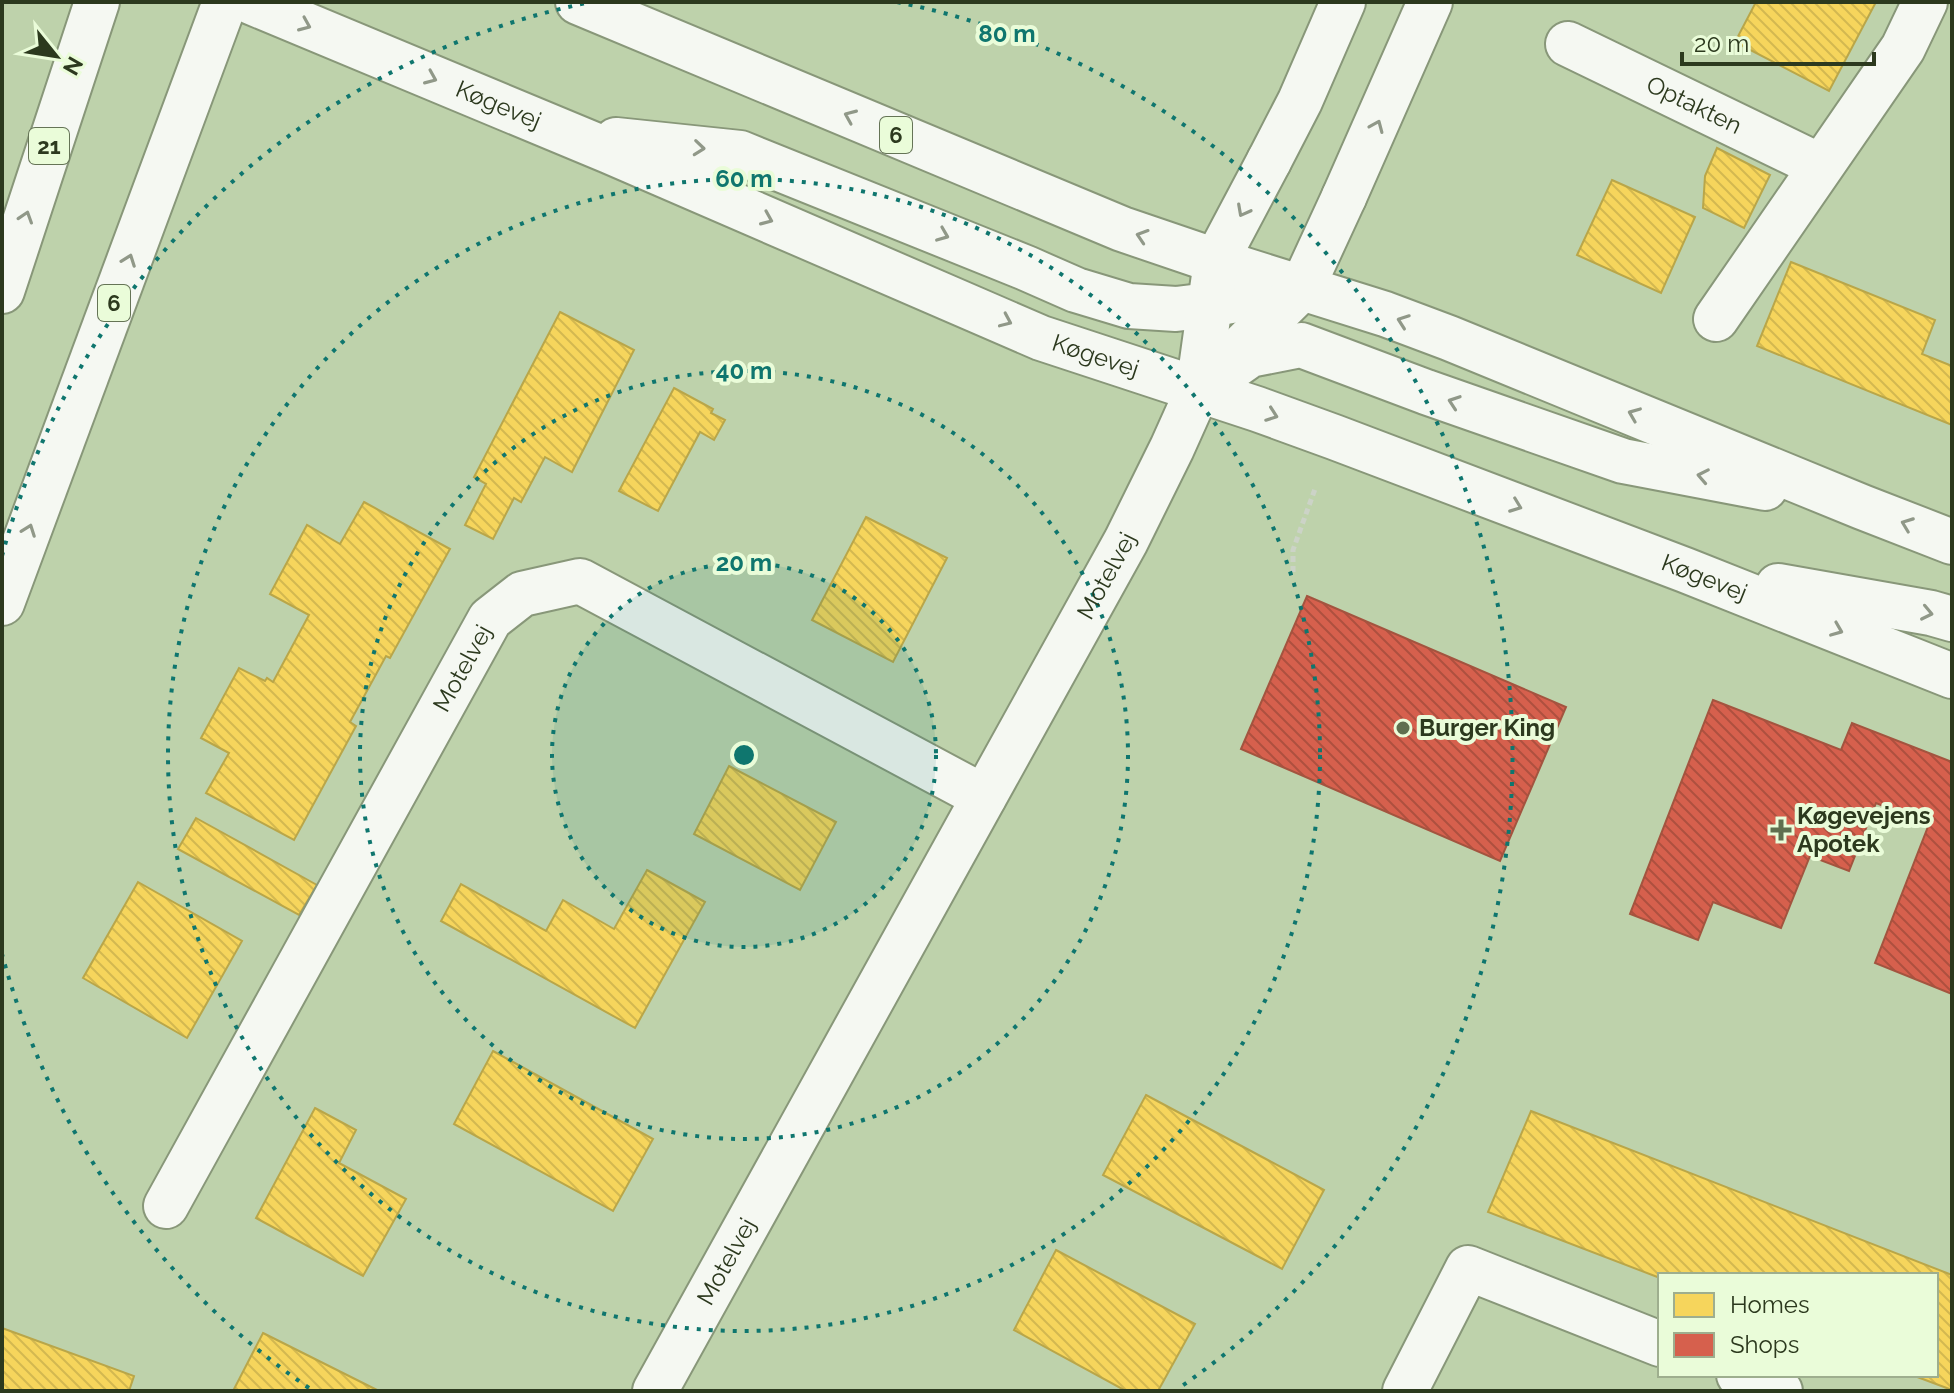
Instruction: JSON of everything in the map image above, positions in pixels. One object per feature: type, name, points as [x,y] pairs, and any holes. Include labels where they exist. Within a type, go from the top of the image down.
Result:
[{"type":"main road","name":"21","points":[[2,291],[97,2]]},
{"type":"main road","name":"6","points":[[2,603],[225,2]]},
{"type":"main road","name":"Køgevej","points":[[251,2],[609,151],[1041,338],[1334,437],[1685,570],[1952,676]]},
{"type":"main road","name":"6","points":[[578,2],[1122,229],[1216,261]]},
{"type":"main road","points":[[1198,390],[1216,261],[1300,101],[1343,2]]},
{"type":"main road","points":[[1198,390],[1302,288],[1430,2]]},
{"type":"main road","points":[[1716,319],[1903,48],[1925,2]]},
{"type":"main road","name":"Optakten","points":[[1568,44],[1820,166]]},
{"type":"main road","points":[[566,134],[740,153],[1076,290],[1129,306],[1176,309],[1302,288]]},
{"type":"main road","points":[[1216,261],[1385,314],[1449,338],[1952,542]]},
{"type":"main road","points":[[1198,390],[1250,355],[1301,345],[1623,461],[1862,507]]},
{"type":"main road","name":"Motelvej","points":[[655,1391],[1126,541],[1198,390]]},
{"type":"main road","points":[[1685,570],[1952,619]]},
{"type":"main road","name":"Motelvej","points":[[166,1206],[490,619],[522,594],[580,581],[984,797]]},
{"type":"main road","points":[[1405,1391],[1468,1268],[1658,1343]]},
{"type":"main road","points":[[1744,1377],[1780,1391]]},
{"type":"path","points":[[1293,572],[1293,550],[1334,437]]},
{"type":"building: Homes","points":[[1756,2],[1876,2],[1829,91],[1735,42]]},
{"type":"building: Homes","points":[[1717,148],[1770,175],[1744,228],[1703,208],[1705,176]]},
{"type":"building: Homes","points":[[1612,180],[1695,217],[1661,293],[1577,255]]},
{"type":"building: Homes","points":[[1791,262],[1935,320],[1922,354],[1952,366],[1952,425],[1757,346]]},
{"type":"building: Homes","points":[[560,312],[634,350],[572,472],[545,457],[521,502],[514,498],[493,539],[465,525],[486,484],[474,477]]},
{"type":"building: Homes","points":[[674,388],[713,409],[711,413],[725,420],[714,440],[700,432],[658,511],[619,491]]},
{"type":"building: Homes","points":[[364,502],[450,549],[390,658],[386,656],[350,722],[356,726],[294,840],[206,793],[229,753],[201,738],[239,668],[273,682],[309,615],[270,594],[307,525],[340,544]]},
{"type":"building: Homes","points":[[866,517],[947,558],[893,662],[812,620]]},
{"type":"building: Homes","points":[[729,766],[836,822],[800,890],[694,834]]},
{"type":"building: Homes","points":[[196,818],[317,885],[299,915],[178,849]]},
{"type":"building: Homes","points":[[647,870],[705,902],[635,1028],[441,921],[461,884],[546,931],[563,900],[614,929]]},
{"type":"building: Homes","points":[[138,882],[242,941],[187,1038],[83,978]]},
{"type":"building: Homes","points":[[493,1051],[653,1139],[613,1211],[454,1124]]},
{"type":"building: Homes","points":[[1146,1095],[1324,1190],[1282,1269],[1103,1175]]},
{"type":"building: Homes","points":[[315,1108],[356,1130],[339,1163],[406,1199],[363,1276],[256,1218]]},
{"type":"building: Homes","points":[[1531,1111],[1952,1275],[1952,1390],[1917,1377],[1938,1377],[1938,1273],[1658,1273],[1658,1277],[1488,1212]]},
{"type":"building: Homes","points":[[1056,1250],[1195,1324],[1158,1391],[1126,1391],[1014,1330]]},
{"type":"building: Homes","points":[[2,1328],[134,1376],[129,1391],[2,1391]]},
{"type":"building: Homes","points":[[263,1333],[379,1391],[233,1391]]},
{"type":"building: Shops","name":"Burger King","points":[[1307,596],[1566,707],[1500,861],[1241,749]]},
{"type":"building: Shops","points":[[1713,700],[1841,750],[1852,723],[1952,762],[1952,994],[1875,963],[1929,824],[1876,803],[1849,871],[1810,856],[1781,928],[1713,902],[1698,940],[1630,914]]},
{"type":"place","name":"Burger King","points":[[1403,728]]},
{"type":"place","name":"Køgevejens Apotek","points":[[1781,830]]}]
